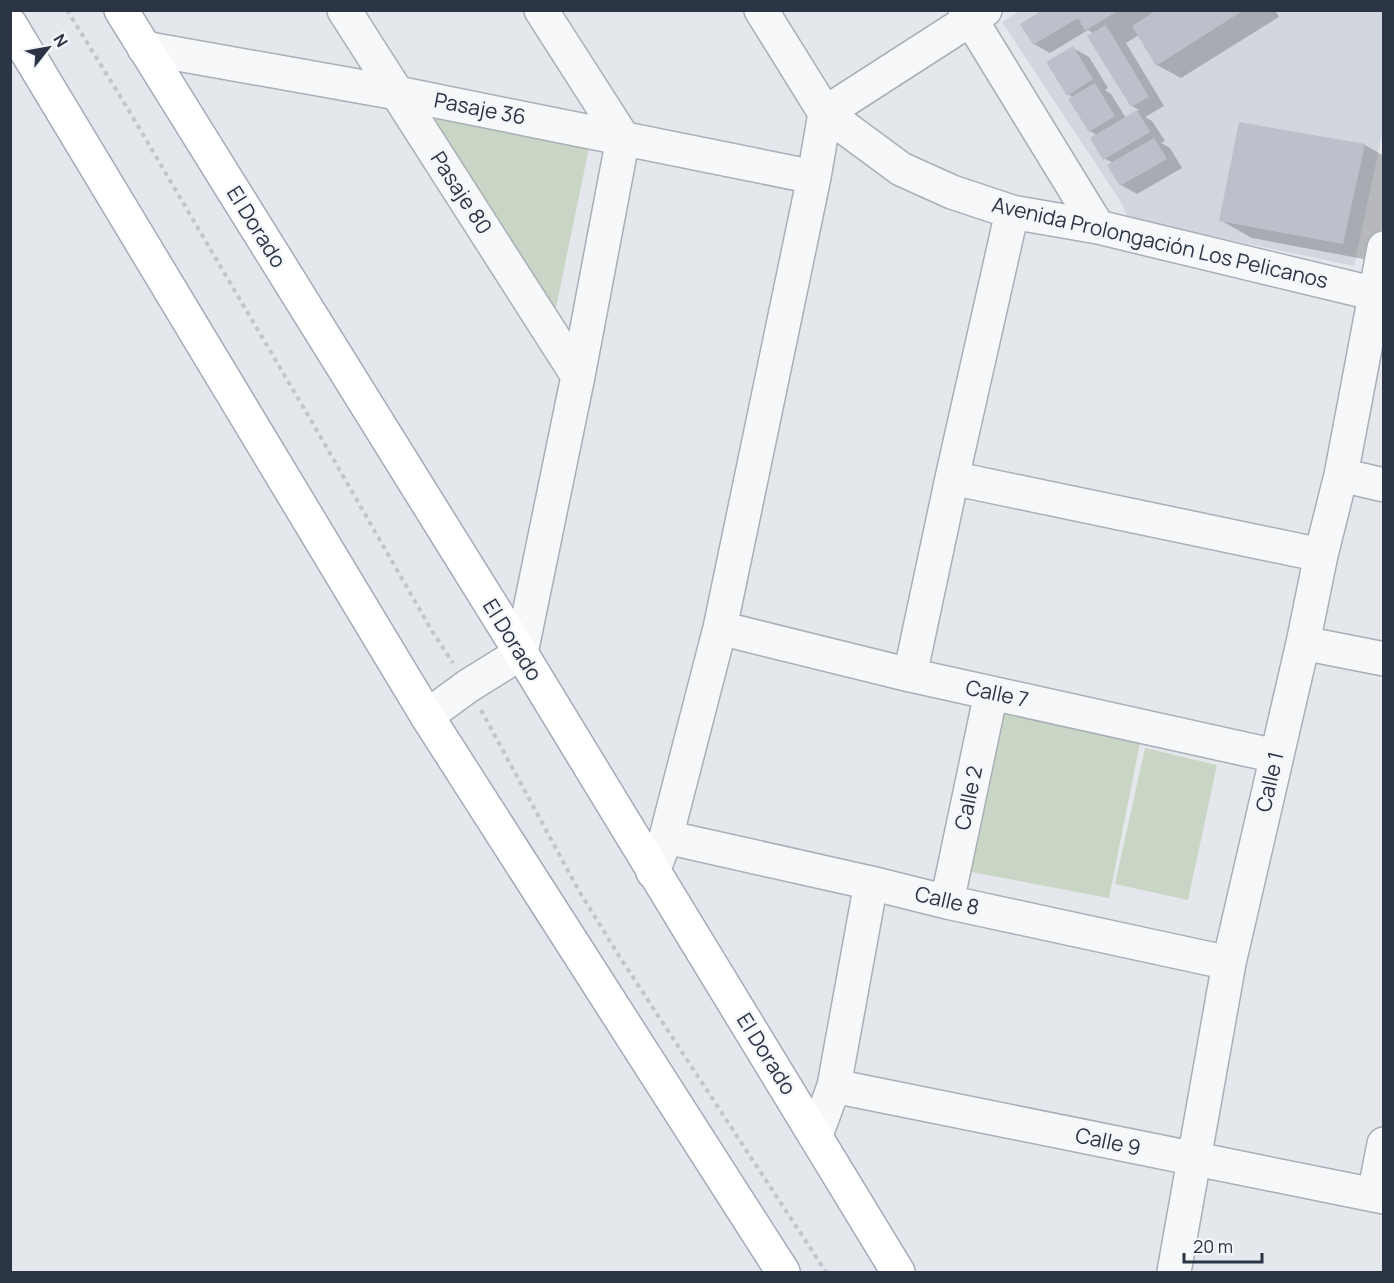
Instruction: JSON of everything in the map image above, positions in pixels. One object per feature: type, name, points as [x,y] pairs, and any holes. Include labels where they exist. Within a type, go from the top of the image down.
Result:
[{"type":"main road","name":"El Dorado","points":[[121,10],[521,653],[898,1272]]},
{"type":"main road","points":[[10,24],[427,716],[783,1272]]},
{"type":"street","name":"Pasaje 80","points":[[344,10],[578,376]]},
{"type":"street","points":[[427,716],[468,686],[521,653],[578,376],[623,138],[541,10]]},
{"type":"street","points":[[653,872],[666,837],[720,628],[814,177],[825,113],[761,10]]},
{"type":"street","points":[[825,113],[974,14],[1098,227]]},
{"type":"street","name":"Pasaje 36","points":[[144,48],[397,93],[814,177]]},
{"type":"street","name":"Avenida Prolongación Los Pelicanos","points":[[825,113],[902,169],[952,192],[1012,212],[1098,227],[1379,295]]},
{"type":"street","points":[[910,675],[1012,212]]},
{"type":"street","name":"Calle 1","points":[[1174,1272],[1196,1160],[1229,963],[1341,475],[1379,295],[1383,248]]},
{"type":"street","points":[[1341,475],[1383,484]]},
{"type":"street","points":[[952,478],[1321,555]]},
{"type":"street","name":"Calle 7","points":[[720,628],[910,675],[1276,756]]},
{"type":"street","points":[[1303,643],[1383,660]]},
{"type":"street","name":"Calle 2","points":[[947,902],[991,693]]},
{"type":"street","name":"Calle 8","points":[[666,837],[947,902],[1229,963]]},
{"type":"street","points":[[816,1135],[834,1086],[871,883]]},
{"type":"street","name":"Calle 9","points":[[834,1086],[1379,1196]]},
{"type":"street","points":[[1379,1196],[1383,1144]]},
{"type":"path","points":[[67,10],[319,434],[432,631],[468,686],[579,891],[627,969],[826,1272]]},
{"type":"shaded area","points":[[1021,10],[1383,11],[1383,130],[1354,266],[1129,219],[1119,199],[1002,22]]},
{"type":"green space","points":[[428,112],[590,143],[552,327]]},
{"type":"green space","points":[[995,695],[1143,728],[1109,898],[961,870]]},
{"type":"green space","points":[[1145,748],[1217,765],[1188,900],[1115,884]]},
{"type":"building","points":[[1043,10],[1119,10],[1085,31],[1078,18],[1033,45],[1020,24]]},
{"type":"building","points":[[1157,10],[1244,10],[1156,66],[1132,26]]},
{"type":"building","points":[[1106,25],[1149,97],[1131,107],[1087,36]]},
{"type":"building","points":[[1073,46],[1093,79],[1067,96],[1046,62]]},
{"type":"building","points":[[1095,83],[1115,116],[1089,132],[1068,99]]},
{"type":"building","points":[[1137,110],[1150,132],[1103,160],[1090,138]]},
{"type":"building","points":[[1239,122],[1365,144],[1343,244],[1219,221]]},
{"type":"building","points":[[1154,138],[1167,159],[1120,186],[1107,165]]}]
